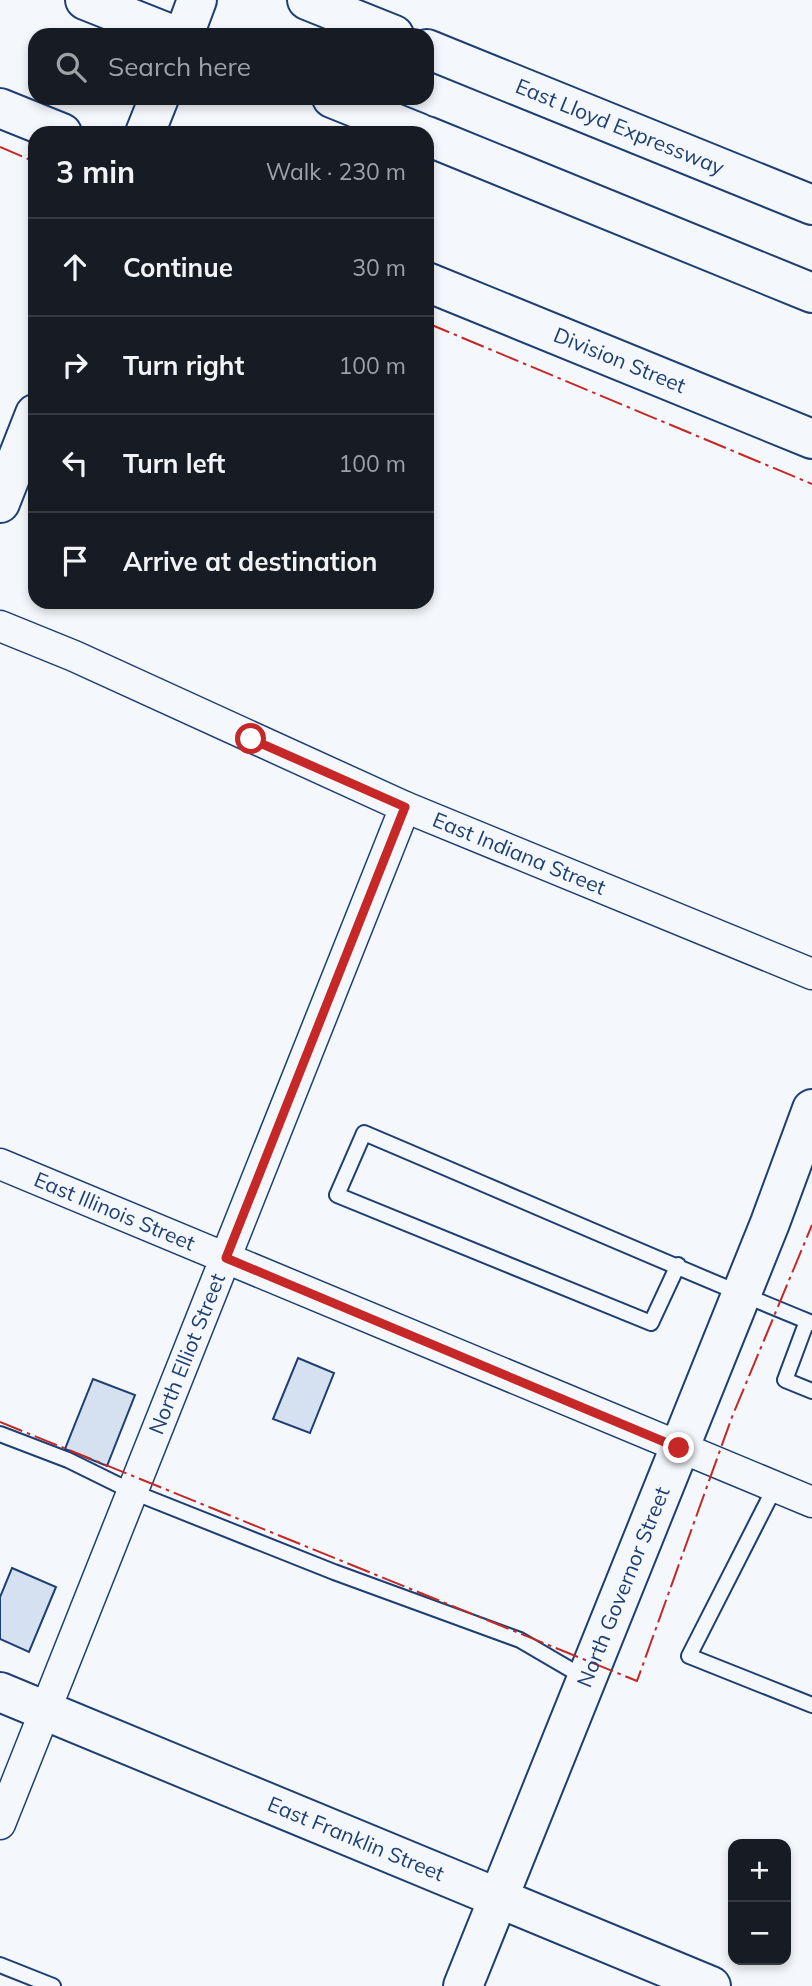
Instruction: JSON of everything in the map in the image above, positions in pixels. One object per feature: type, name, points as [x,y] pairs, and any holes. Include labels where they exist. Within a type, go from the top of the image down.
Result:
[{"type":"main road","points":[[85,0],[154,28]]},
{"type":"main road","points":[[187,28],[197,0]]},
{"type":"main road","points":[[307,0],[377,28]]},
{"type":"main road","name":"East Lloyd Expressway","points":[[434,52],[812,205]]},
{"type":"main road","points":[[148,126],[156,105]]},
{"type":"main road","points":[[349,105],[402,126]]},
{"type":"main road","points":[[0,108],[45,126]]},
{"type":"main road","points":[[434,139],[812,293]]},
{"type":"main road","name":"Division Street","points":[[434,285],[812,439]]},
{"type":"main road","points":[[0,503],[28,432]]},
{"type":"main road","name":"North Governor Street","points":[[463,1986],[812,1110]]},
{"type":"main road","name":"East Franklin Street","points":[[0,1692],[711,1986]]},
{"type":"street","name":"East Indiana Street","points":[[0,626],[74,656],[405,807],[812,974]]},
{"type":"street","name":"North Elliot Street","points":[[0,1825],[405,807]]},
{"type":"street","name":"East Illinois Street","points":[[0,1164],[812,1502]]},
{"type":"lane","points":[[678,1265],[651,1323],[337,1195],[363,1133],[678,1265],[810,1322],[785,1380],[812,1391]]},
{"type":"lane","points":[[0,1434],[68,1460],[133,1492],[334,1572],[520,1640],[586,1679]]},
{"type":"lane","points":[[775,1487],[689,1656],[812,1705]]},
{"type":"lane","points":[[0,1965],[53,1986]]},
{"type":"building","points":[[298,1358],[334,1373],[310,1433],[273,1419]]},
{"type":"building","points":[[93,1379],[135,1395],[107,1466],[65,1449]]},
{"type":"building","points":[[12,1568],[56,1587],[29,1652],[0,1639],[0,1597]]},
{"type":"power","points":[[0,147],[28,159]]},
{"type":"power","points":[[434,326],[812,484]]},
{"type":"power","points":[[0,1422],[637,1681],[732,1417],[812,1225]]},
{"type":"route","points":[[251,739],[405,807],[226,1258],[679,1448]]}]
